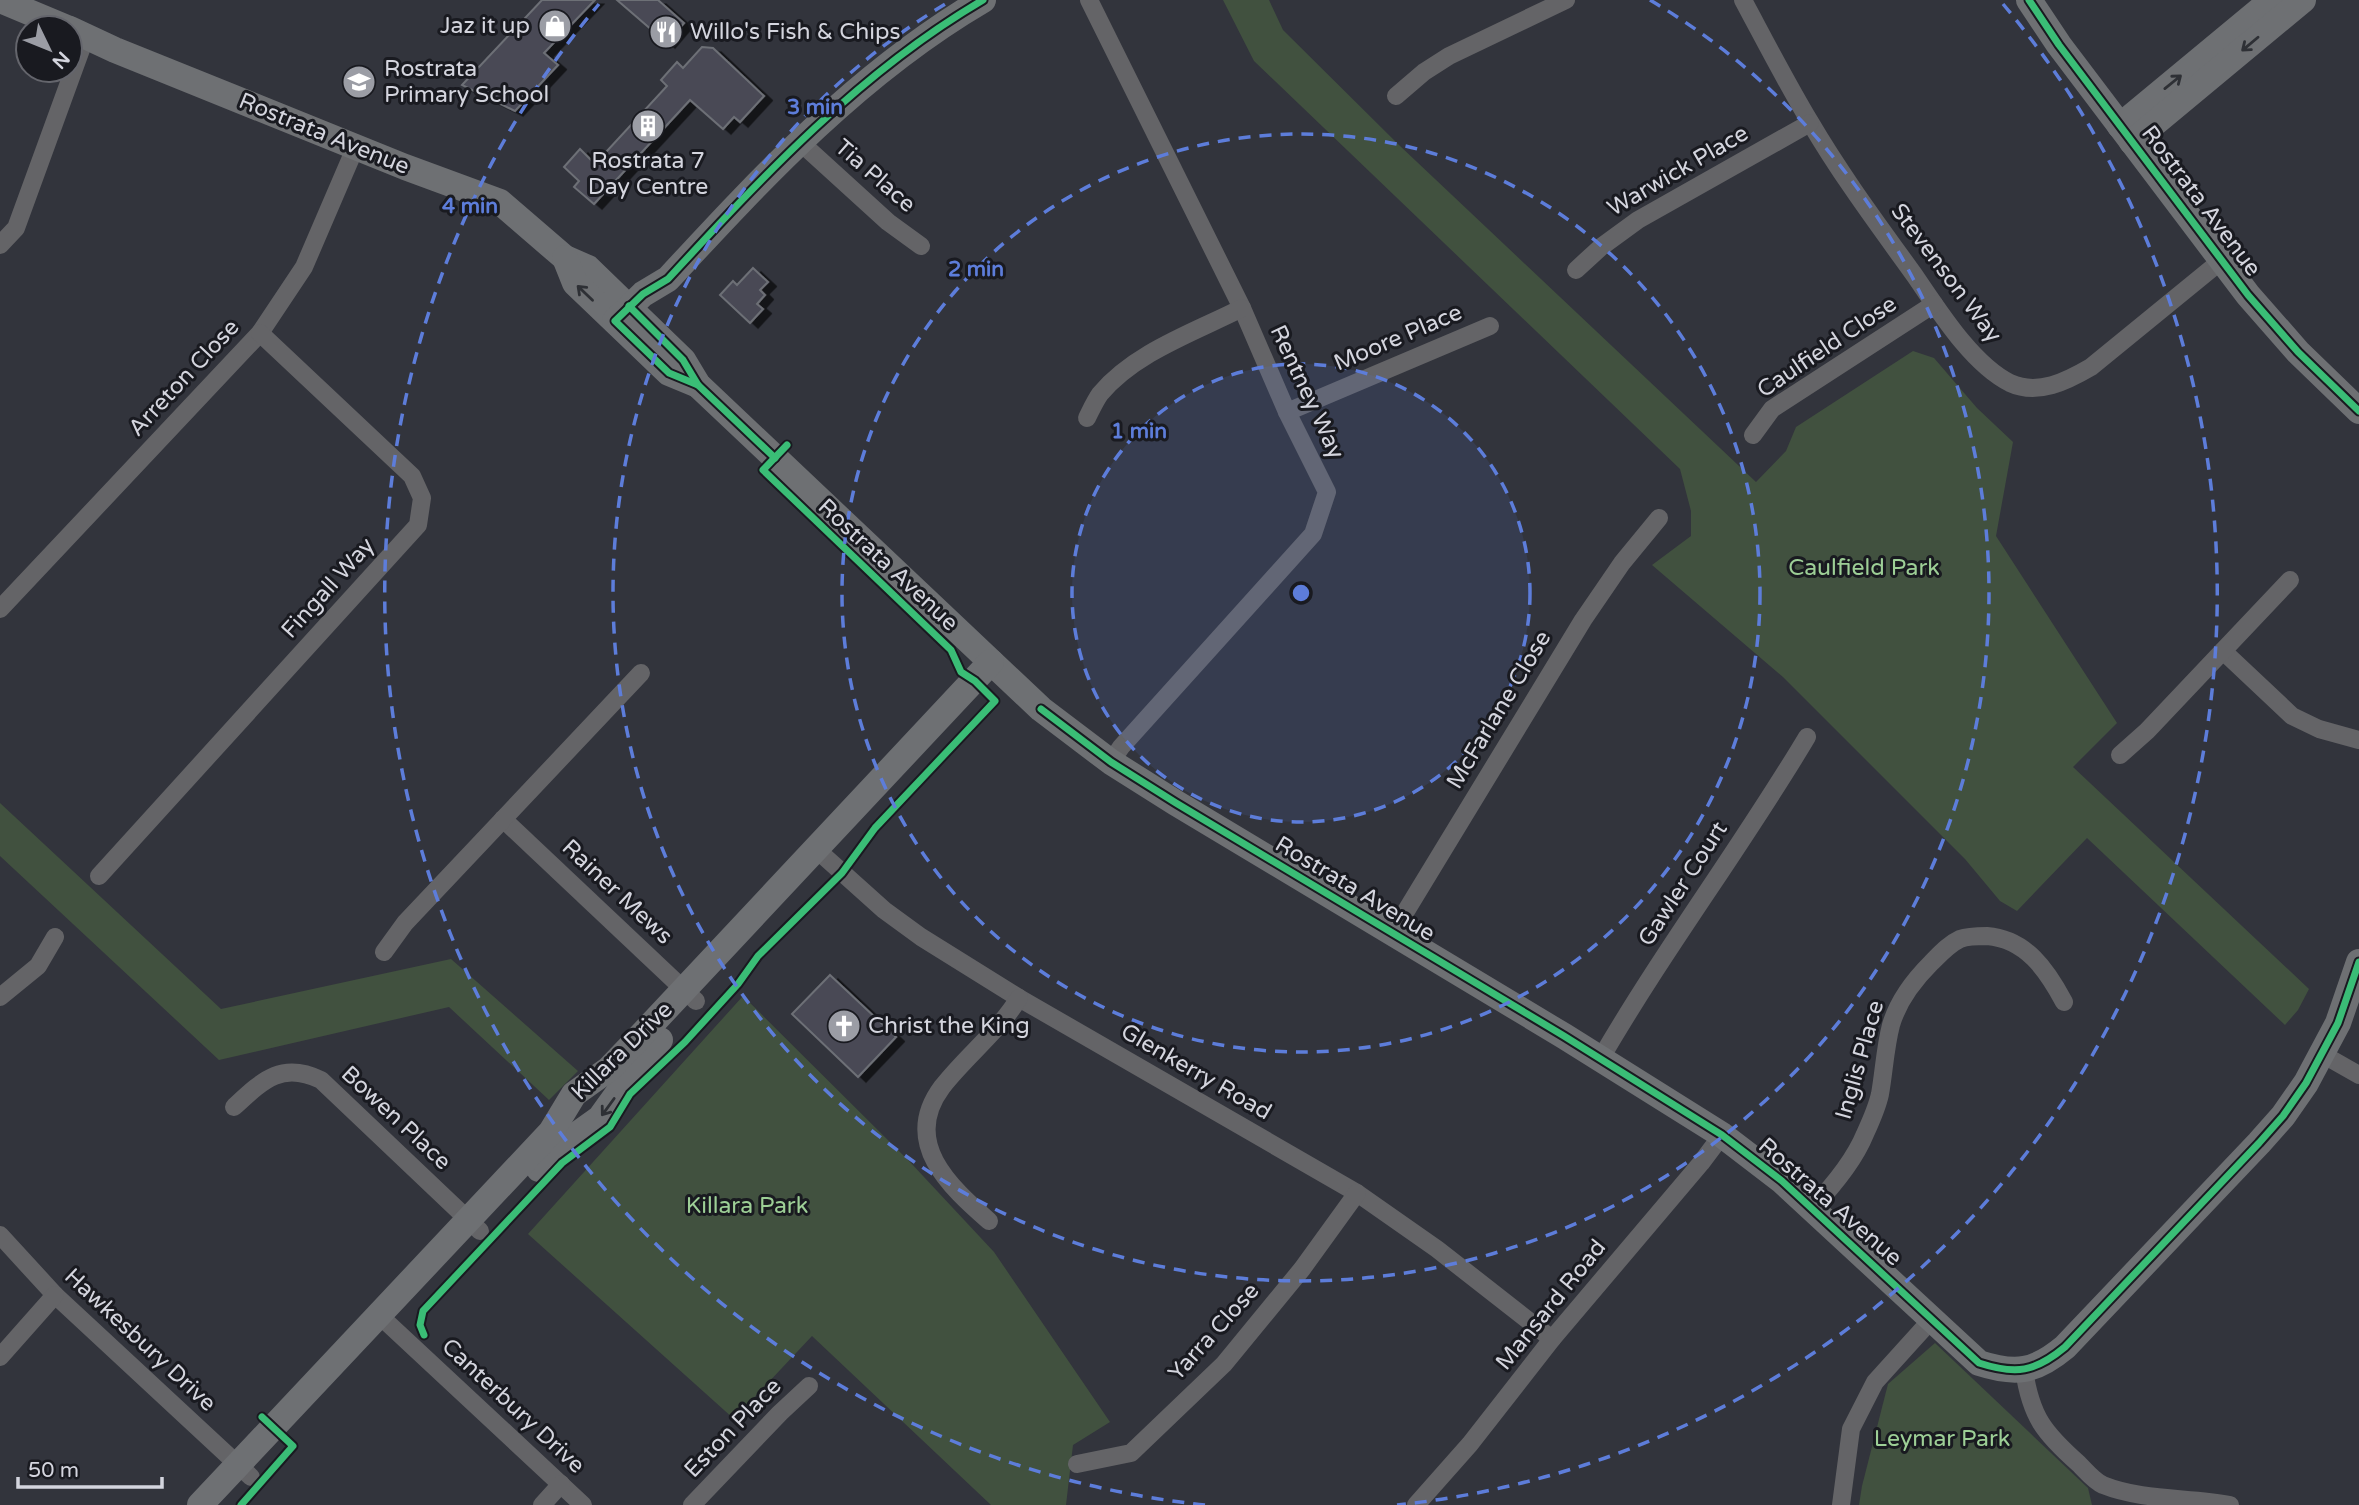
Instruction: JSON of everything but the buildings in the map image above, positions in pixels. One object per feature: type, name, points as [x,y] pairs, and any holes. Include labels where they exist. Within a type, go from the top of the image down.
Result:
[{"type":"street","points":[[628,319],[799,141],[888,63],[983,0]]},
{"type":"street","name":"Rentney Way","points":[[1089,0],[1242,309],[1287,412],[1327,492],[1313,534],[1121,747],[1111,762]]},
{"type":"street","points":[[1395,96],[1449,56],[1566,0]]},
{"type":"street","name":"Stevenson Way","points":[[1743,0],[1810,124],[1934,304],[1976,357],[2013,384],[2032,387],[2055,385],[2091,367],[2222,260]]},
{"type":"street","name":"Rostrata Avenue","points":[[2029,0],[2248,295],[2298,352],[2359,411]]},
{"type":"street","points":[[2126,134],[2272,0]]},
{"type":"street","points":[[2126,134],[2303,0]]},
{"type":"street","name":"Rostrata Avenue","points":[[0,1],[32,14]]},
{"type":"street","name":"Rostrata Avenue","points":[[84,36],[500,202],[565,258],[588,268],[628,319],[683,360],[698,385],[1041,709],[1111,762],[1601,1058],[1722,1135],[1782,1181],[1979,1363],[2004,1371],[2024,1370]]},
{"type":"street","points":[[0,245],[16,228],[58,84]]},
{"type":"street","name":"Warwick Place","points":[[1576,270],[1601,247],[1638,220],[1810,124]]},
{"type":"street","name":"Tia Place","points":[[799,141],[888,222],[921,246]]},
{"type":"street","name":"Arreton Close","points":[[0,609],[260,333],[304,267],[356,146]]},
{"type":"street","name":"Caulfield Close","points":[[1753,435],[1772,410],[1934,304]]},
{"type":"street","points":[[1087,418],[1100,395],[1124,372],[1147,356],[1242,309]]},
{"type":"street","name":"Moore Place","points":[[1287,412],[1490,326]]},
{"type":"street","name":"Fingall Way","points":[[99,876],[418,525],[422,498],[412,476],[260,333]]},
{"type":"street","name":"McFarlane Close","points":[[1392,934],[1583,620],[1622,563],[1659,518]]},
{"type":"street","points":[[2120,755],[2147,731],[2290,580]]},
{"type":"street","points":[[2223,651],[2292,716],[2319,729],[2359,740]]},
{"type":"street","name":"Killara Drive","points":[[200,1505],[244,1471],[474,1225],[551,1132],[574,1094],[609,1069],[690,995],[998,668]]},
{"type":"street","points":[[384,952],[405,923],[641,673]]},
{"type":"street","name":"Gawler Court","points":[[1601,1058],[1693,911],[1784,777],[1807,737]]},
{"type":"street","name":"Rainer Mews","points":[[503,819],[690,995]]},
{"type":"street","name":"Glenkerry Road","points":[[822,855],[884,910],[922,937],[1019,998],[1357,1193],[1437,1249],[1552,1339]]},
{"type":"street","name":"Inglis Place","points":[[1812,1208],[1831,1188],[1865,1135],[1880,1097],[1892,1025],[1903,997],[1943,951],[1961,939],[1979,936],[1994,937],[2016,944],[2035,958],[2064,1002]]},
{"type":"street","points":[[0,998],[38,966],[55,937]]},
{"type":"street","points":[[2230,1505],[2201,1499],[2143,1500],[2101,1484],[2051,1440],[2038,1422],[2027,1390],[2024,1370],[2048,1362],[2065,1347],[2259,1143],[2306,1083],[2338,1023],[2359,962]]},
{"type":"street","name":"Killara Drive","points":[[474,1225],[565,1143],[600,1118],[690,995]]},
{"type":"street","points":[[989,1221],[959,1195],[938,1169],[926,1144],[928,1116],[941,1088],[996,1031],[1019,998]]},
{"type":"street","points":[[2322,1054],[2359,1075]]},
{"type":"street","name":"Bowen Place","points":[[234,1107],[257,1086],[284,1072],[303,1072],[321,1080],[474,1225]]},
{"type":"street","name":"Mansard Road","points":[[1416,1505],[1470,1444],[1552,1339],[1722,1135]]},
{"type":"street","name":"Yarra Close","points":[[1077,1464],[1131,1453],[1224,1364],[1302,1269],[1357,1193]]},
{"type":"street","name":"Hawkesbury Drive","points":[[0,1235],[55,1295],[244,1471]]},
{"type":"street","points":[[0,1357],[55,1295]]},
{"type":"street","points":[[1841,1505],[1852,1429],[1875,1382],[1932,1319]]},
{"type":"street","name":"Canterbury Drive","points":[[385,1320],[583,1505]]},
{"type":"street","name":"Eston Place","points":[[692,1505],[809,1386]]},
{"type":"street","name":"Killara Drive","points":[[224,1505],[244,1471]]},
{"type":"street","points":[[542,1505],[561,1484]]},
{"type":"green space","name":"Caulfield Park","points":[[1223,0],[1269,0],[1283,30],[1399,145],[1756,482],[1786,451],[1796,427],[1913,351],[1934,358],[1977,408],[2013,442],[1996,536],[2117,723],[2073,767],[2309,989],[2298,1010],[2285,1025],[2087,838],[2017,911],[2000,901],[1965,859],[1783,677],[1652,565],[1691,536],[1691,511],[1680,469],[1254,61]]},
{"type":"green space","points":[[0,803],[221,1009],[451,959],[578,1071],[549,1100],[449,1007],[219,1060],[0,856]]},
{"type":"green space","name":"Killara Park","points":[[743,996],[910,1162],[994,1252],[1110,1422],[1073,1445],[1066,1505],[991,1505],[812,1336],[734,1419],[528,1234]]},
{"type":"green space","name":"Leymar Park","points":[[1935,1343],[2088,1488],[2092,1505],[1859,1505],[1888,1384]]},
{"type":"cycle path","points":[[698,385],[669,373],[615,321],[643,294],[668,279],[777,164],[855,92],[938,28],[983,0]]},
{"type":"cycle path","points":[[2029,0],[2059,45],[2248,295],[2298,352],[2359,411]]},
{"type":"cycle path","points":[[629,306],[683,360],[698,385],[775,458]]},
{"type":"cycle path","points":[[424,1335],[420,1325],[423,1311],[562,1163],[610,1127],[630,1094],[685,1042],[738,984],[758,956],[842,873],[875,828],[995,701],[975,681],[961,672],[951,650],[763,470],[787,445]]},
{"type":"cycle path","points":[[1041,709],[1111,762],[1176,803],[1564,1036],[1722,1135],[1782,1181],[1979,1363],[1992,1367],[2025,1369],[2044,1362],[2065,1347],[2259,1143],[2283,1116],[2306,1083],[2338,1023],[2359,962]]},
{"type":"cycle path","points":[[241,1505],[293,1446],[262,1417]]},
{"type":"place","name":"Jaz it up","points":[[555,26]]},
{"type":"place","name":"Willo's Fish & Chips","points":[[666,32]]},
{"type":"place","name":"Rostrata Primary School","points":[[359,82]]},
{"type":"place","name":"Rostrata 7 Day Centre","points":[[648,126]]},
{"type":"place","name":"Christ the King","points":[[844,1026]]}]
